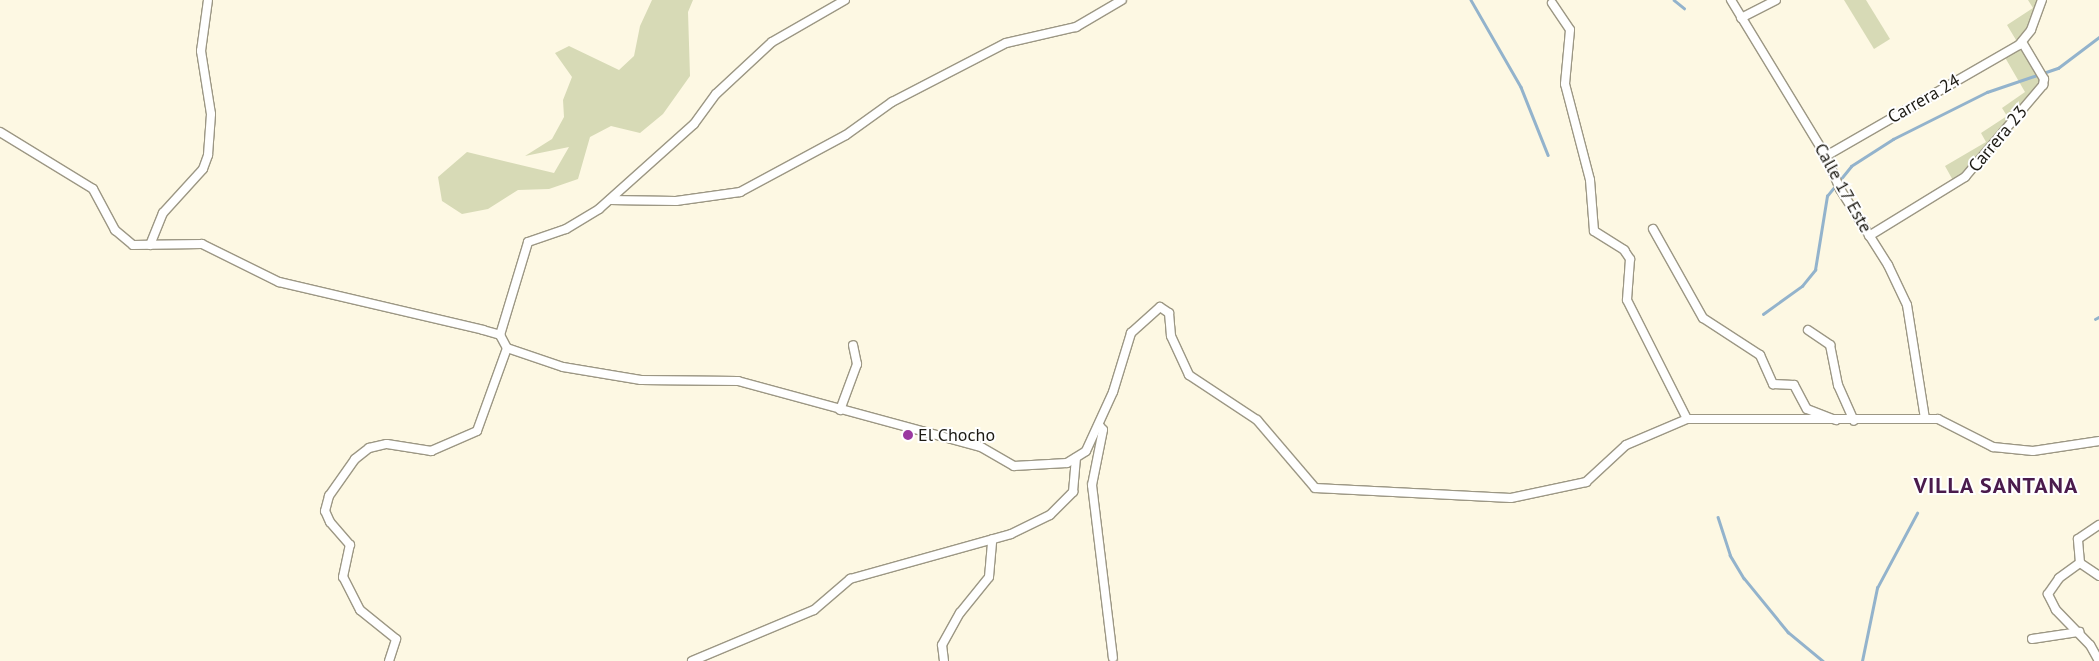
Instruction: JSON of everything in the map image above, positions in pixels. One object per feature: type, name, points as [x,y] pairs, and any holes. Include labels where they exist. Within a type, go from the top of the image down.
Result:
[{"type":"street","points":[[150,245],[164,213],[203,169],[208,154],[211,114],[201,51],[208,0]]},
{"type":"street","points":[[845,0],[772,42],[716,94],[694,124],[610,200],[566,229],[526,244],[500,335],[507,348],[563,367],[641,380],[727,379],[980,447],[1014,466],[1054,465],[1076,458],[1094,440],[1131,333],[1160,307],[1169,313],[1171,336],[1189,375],[1257,420],[1315,488],[1510,498],[1586,482],[1626,445],[1687,419],[1838,421],[1925,419],[1950,422],[1993,447],[2033,451],[2099,441]]},
{"type":"street","points":[[610,200],[676,201],[740,192],[846,135],[892,102],[1006,43],[1076,27],[1122,0]]},
{"type":"street","name":"Calle 17 Este","points":[[1731,0],[1826,156],[1840,189],[1870,236],[1907,306],[1925,419]]},
{"type":"street","points":[[1742,18],[1776,0]]},
{"type":"street","points":[[2022,42],[2042,0]]},
{"type":"street","points":[[1552,3],[1570,30],[1565,84],[1590,180],[1594,231],[1624,250],[1630,260],[1627,300],[1687,419]]},
{"type":"street","name":"Carrera 23","points":[[1870,236],[1965,177],[2043,82],[2022,42]]},
{"type":"street","name":"Carrera 24","points":[[1826,156],[2022,42]]},
{"type":"street","points":[[0,132],[93,189],[115,230],[133,245],[202,244],[279,282],[500,335]]},
{"type":"street","points":[[1654,229],[1704,318],[1760,356],[1773,384],[1794,385],[1807,409],[1838,421]]},
{"type":"street","points":[[1808,330],[1830,344],[1838,385],[1854,421]]},
{"type":"street","points":[[840,410],[857,364],[853,345]]},
{"type":"street","points":[[388,661],[396,649],[396,639],[360,610],[343,576],[350,545],[330,522],[325,511],[329,496],[355,458],[370,448],[387,444],[431,451],[477,431],[507,348]]},
{"type":"street","points":[[1099,425],[1103,430],[1092,484],[1113,658]]},
{"type":"street","points":[[692,661],[814,610],[850,579],[992,539],[1065,504],[1073,492],[1076,458]]},
{"type":"street","points":[[2080,563],[2078,539],[2097,528]]},
{"type":"street","points":[[944,661],[942,645],[960,613],[989,576],[992,539]]},
{"type":"street","points":[[2080,563],[2099,576]]},
{"type":"street","points":[[2080,563],[2059,578],[2048,594],[2056,610],[2079,632],[2099,661]]},
{"type":"street","points":[[2032,639],[2079,632]]},
{"type":"green space","points":[[652,0],[693,0],[688,12],[690,76],[663,114],[640,133],[611,126],[590,137],[578,179],[549,189],[518,190],[488,209],[462,214],[442,201],[438,177],[467,152],[554,173],[569,147],[525,156],[552,139],[564,117],[563,100],[572,77],[555,53],[569,46],[619,70],[634,56],[640,26]]},
{"type":"green space","points":[[1844,0],[1866,0],[1890,39],[1874,49]]},
{"type":"green space","points":[[2028,0],[2042,0],[2022,42],[2044,79],[1955,184],[1945,166],[1986,142],[1981,133],[2007,116],[2002,108],[2025,92],[2003,54],[2019,45],[2007,25],[2033,8]]},
{"type":"waterway","points":[[1471,0],[1521,87],[1548,155]]},
{"type":"waterway","points":[[1674,0],[1684,8]]},
{"type":"waterway","points":[[1763,314],[1802,286],[1815,270],[1827,196],[1851,166],[1893,139],[1987,92],[2058,68],[2099,37]]},
{"type":"waterway","points":[[2095,319],[2099,317]]},
{"type":"waterway","points":[[1862,661],[1877,588],[1917,513]]},
{"type":"waterway","points":[[1718,517],[1730,555],[1744,578],[1788,632],[1823,661]]},
{"type":"place","name":"El Chocho","points":[[908,435]]},
{"type":"district","name":"VILLA SANTANA","points":[[1996,486]]}]
